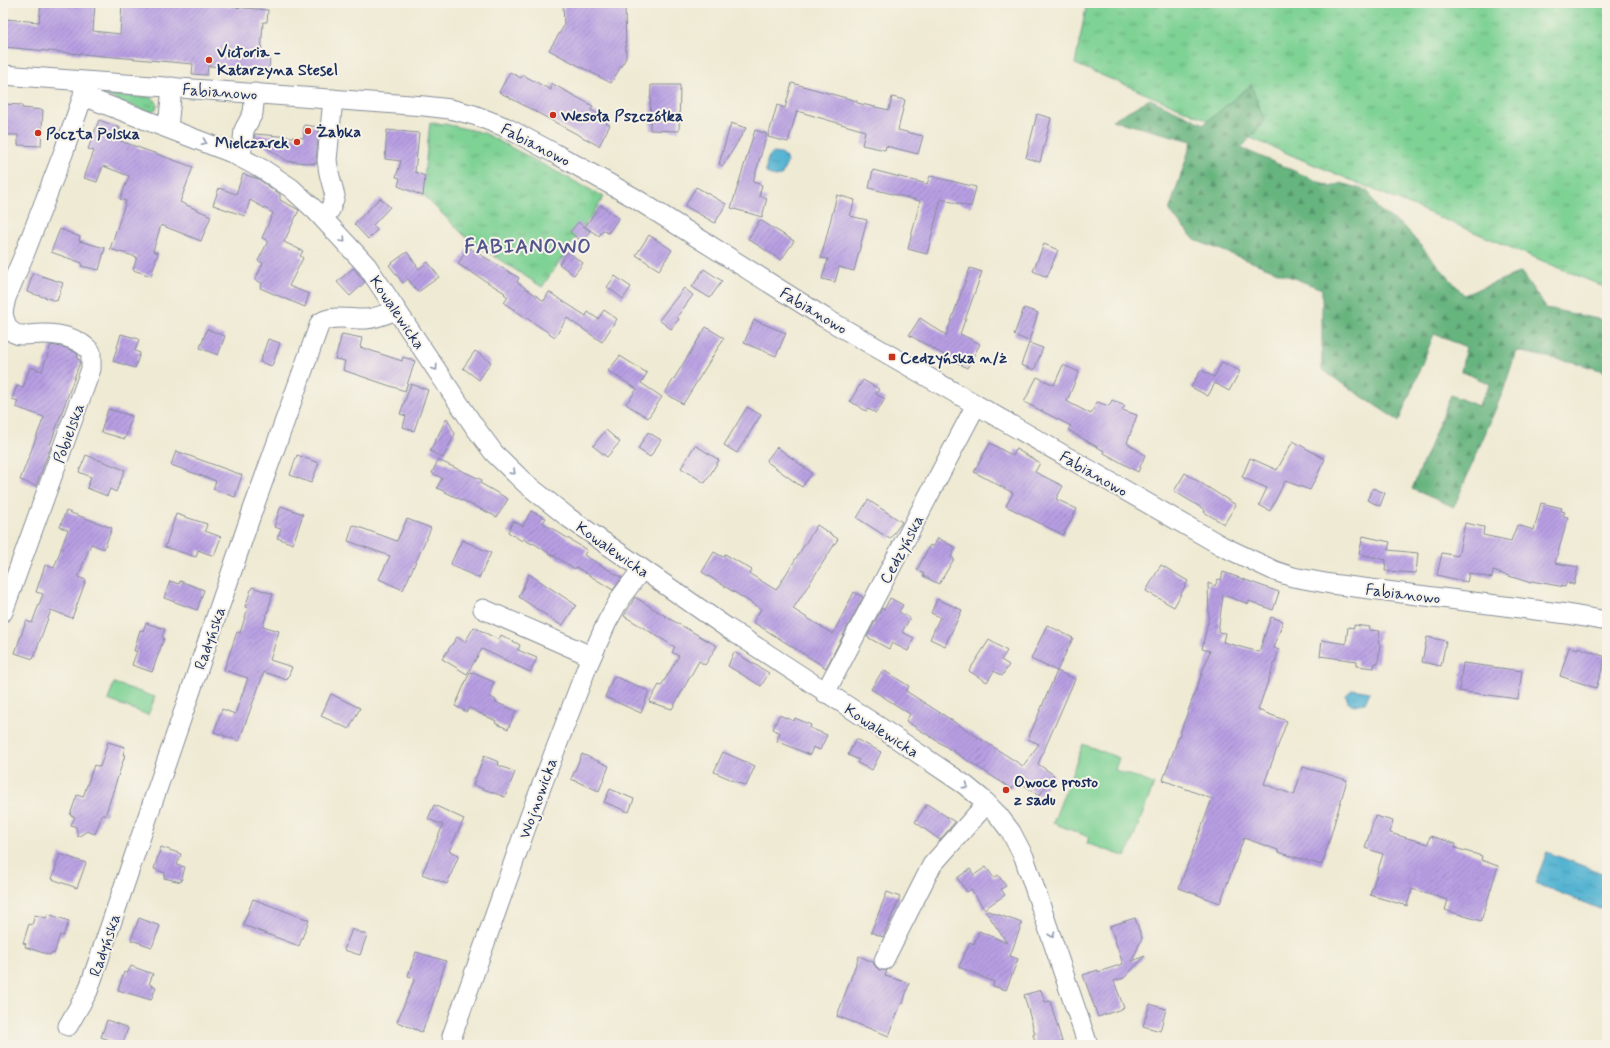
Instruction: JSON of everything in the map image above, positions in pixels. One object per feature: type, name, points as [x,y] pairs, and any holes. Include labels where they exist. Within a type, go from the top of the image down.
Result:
[{"type":"street","name":"Fabianowo","points":[[3,75],[83,89],[172,87],[424,106],[450,109],[474,115],[505,127],[621,189],[825,318],[1222,546],[1275,571],[1299,578],[1332,584],[1567,614],[1607,621]]},
{"type":"street","points":[[168,128],[172,87]]},
{"type":"street","name":"Kowalewicka","points":[[83,89],[168,128],[239,156],[278,178],[304,199],[367,266],[470,421],[498,457],[525,483],[552,505],[642,569],[726,627],[952,776],[987,803],[1011,832],[1033,878],[1088,1045]]},
{"type":"street","name":"Pobielska","points":[[3,612],[91,364],[91,352],[84,344],[75,339],[44,334],[23,336],[11,331],[6,325],[3,313],[6,298],[64,151],[83,89]]},
{"type":"street","points":[[239,156],[242,149],[244,130],[253,113],[255,94]]},
{"type":"street","points":[[323,218],[330,210],[335,196],[327,160],[333,99]]},
{"type":"street","name":"Radyńska","points":[[68,1026],[88,992],[255,504],[320,323],[324,320],[330,319],[366,319],[380,317],[396,310]]},
{"type":"street","name":"Cedzyńska","points":[[825,692],[976,405]]},
{"type":"street","name":"Wojnowicka","points":[[452,1036],[530,816],[591,656],[621,597],[642,569]]},
{"type":"street","points":[[483,609],[591,656]]},
{"type":"street","points":[[884,960],[932,865],[987,803]]},
{"type":"green space","points":[[1087,3],[1607,3],[1607,288],[1075,64]]},
{"type":"green space","points":[[1251,85],[1265,121],[1241,148],[1331,187],[1341,183],[1368,191],[1377,208],[1405,228],[1464,295],[1521,272],[1546,308],[1607,321],[1607,372],[1573,362],[1516,351],[1504,389],[1454,507],[1412,489],[1451,395],[1478,406],[1490,384],[1461,371],[1466,347],[1434,334],[1399,421],[1322,370],[1322,289],[1195,240],[1169,211],[1192,141],[1112,120],[1150,99],[1204,124]]},
{"type":"green space","points":[[104,95],[150,97],[156,101],[157,105],[156,109],[149,112]]},
{"type":"green space","points":[[430,123],[445,124],[484,133],[604,197],[542,287],[469,240],[422,194]]},
{"type":"green space","points":[[114,683],[155,697],[148,715],[108,700]]},
{"type":"green space","points":[[1083,744],[1119,758],[1115,770],[1154,784],[1126,857],[1087,843],[1089,837],[1053,823]]},
{"type":"water","points":[[773,153],[781,154],[786,158],[787,163],[781,176],[775,177],[766,173],[768,159]]},
{"type":"water","points":[[1353,689],[1370,692],[1365,703],[1354,705],[1348,702],[1346,695]]},
{"type":"water","points":[[1547,852],[1607,875],[1607,890],[1600,909],[1535,883]]},
{"type":"building","points":[[41,3],[95,3],[93,31],[120,34],[122,3],[223,3],[222,6],[268,10],[267,22],[263,22],[261,55],[270,56],[269,70],[208,66],[207,75],[192,74],[193,64],[3,47],[5,19],[39,22]]},
{"type":"building","points":[[563,3],[625,3],[626,58],[611,83],[549,50],[564,26]]},
{"type":"building","points":[[510,72],[521,78],[523,75],[551,90],[551,83],[593,106],[591,110],[608,119],[606,123],[610,125],[599,146],[499,92]]},
{"type":"building","points":[[792,83],[857,101],[857,103],[889,110],[892,97],[905,100],[898,130],[923,136],[918,154],[886,146],[885,150],[862,145],[865,131],[797,111],[788,142],[768,137],[777,105],[785,108]]},
{"type":"building","points":[[651,85],[680,85],[679,131],[650,130]]},
{"type":"building","points":[[3,104],[22,105],[22,108],[43,110],[41,146],[18,145],[18,135],[3,135]]},
{"type":"building","points":[[1037,114],[1051,118],[1040,162],[1026,158]]},
{"type":"building","points":[[99,120],[120,128],[115,139],[193,167],[180,202],[211,216],[201,241],[161,225],[153,251],[158,253],[151,276],[133,270],[137,257],[110,249],[126,201],[120,199],[129,176],[103,166],[97,182],[84,178],[94,151],[88,149]]},
{"type":"building","points":[[731,123],[746,128],[723,166],[719,164]]},
{"type":"building","points":[[304,125],[319,127],[316,164],[287,161],[254,139],[255,134],[304,138]]},
{"type":"building","points":[[387,130],[419,133],[415,172],[425,176],[423,196],[398,186],[400,178],[396,177],[401,161],[385,159]]},
{"type":"building","points":[[755,130],[767,134],[753,182],[762,185],[759,196],[767,198],[762,217],[731,208]]},
{"type":"building","points":[[873,170],[927,184],[930,176],[976,187],[971,207],[941,199],[927,254],[908,249],[920,201],[869,188]]},
{"type":"building","points":[[243,174],[258,179],[280,194],[280,200],[299,210],[284,242],[303,251],[300,256],[303,258],[289,286],[309,294],[305,307],[260,288],[262,283],[255,280],[263,263],[258,261],[268,241],[262,238],[273,213],[250,200],[245,216],[213,205],[219,188],[236,194]]},
{"type":"building","points":[[696,187],[726,204],[715,223],[685,206]]},
{"type":"building","points":[[837,195],[855,200],[850,216],[867,220],[854,271],[839,267],[835,282],[822,279],[828,259],[821,258]]},
{"type":"building","points":[[380,198],[390,207],[373,225],[377,230],[368,239],[354,224]]},
{"type":"building","points":[[600,205],[619,218],[608,233],[603,230],[599,236],[585,227]]},
{"type":"building","points":[[760,220],[794,241],[781,260],[748,239]]},
{"type":"building","points":[[578,222],[590,231],[582,242],[570,232]]},
{"type":"building","points":[[60,229],[80,237],[79,241],[105,248],[99,270],[81,266],[82,263],[51,252]]},
{"type":"building","points":[[649,235],[672,250],[659,270],[636,255]]},
{"type":"building","points":[[1044,244],[1058,250],[1047,277],[1033,271]]},
{"type":"building","points":[[468,247],[519,278],[517,282],[544,301],[549,292],[586,316],[588,312],[598,319],[604,310],[617,319],[602,342],[567,318],[555,337],[504,303],[508,297],[504,294],[505,293],[458,264]]},
{"type":"building","points":[[407,252],[419,269],[428,262],[439,277],[418,292],[408,279],[403,283],[389,265]]},
{"type":"building","points":[[568,252],[583,263],[574,275],[559,264]]},
{"type":"building","points":[[353,268],[365,282],[350,296],[337,282]]},
{"type":"building","points":[[970,268],[982,272],[960,334],[980,344],[967,368],[909,335],[920,318],[946,335]]},
{"type":"building","points":[[704,269],[722,281],[710,298],[692,287]]},
{"type":"building","points":[[33,273],[63,283],[57,301],[27,292]]},
{"type":"building","points":[[615,276],[631,287],[623,299],[607,287]]},
{"type":"building","points":[[684,288],[693,295],[677,317],[679,319],[671,329],[659,320]]},
{"type":"building","points":[[1024,308],[1038,313],[1029,341],[1014,335]]},
{"type":"building","points":[[754,320],[786,333],[776,356],[744,343]]},
{"type":"building","points":[[706,327],[724,338],[683,404],[665,393]]},
{"type":"building","points":[[207,329],[225,336],[218,355],[200,348]]},
{"type":"building","points":[[121,334],[139,339],[135,351],[140,353],[135,368],[113,361]]},
{"type":"building","points":[[342,334],[362,338],[360,347],[402,361],[403,357],[415,361],[405,391],[343,370],[345,361],[335,359]]},
{"type":"building","points":[[268,339],[280,343],[272,366],[260,362]]},
{"type":"building","points":[[1029,343],[1043,348],[1034,370],[1021,365]]},
{"type":"building","points":[[51,345],[66,348],[75,352],[78,355],[77,359],[80,360],[80,362],[36,486],[20,480],[44,417],[16,407],[18,401],[12,399],[17,386],[23,388],[30,367],[42,371]]},
{"type":"building","points":[[475,351],[491,362],[479,380],[463,368]]},
{"type":"building","points":[[620,356],[647,373],[641,383],[662,397],[648,418],[626,404],[637,389],[608,371]]},
{"type":"building","points":[[1222,362],[1240,371],[1229,391],[1215,383],[1208,396],[1191,387],[1201,370],[1214,377]]},
{"type":"building","points":[[1063,365],[1079,372],[1067,401],[1068,402],[1091,414],[1097,402],[1109,406],[1112,400],[1125,406],[1122,410],[1137,415],[1127,443],[1145,455],[1138,472],[1104,453],[1104,451],[1068,430],[1071,426],[1024,402],[1037,377],[1054,385]]},
{"type":"building","points":[[863,380],[879,389],[876,394],[885,399],[876,413],[868,409],[866,411],[850,401]]},
{"type":"building","points":[[411,384],[428,390],[414,431],[403,427],[406,416],[400,414]]},
{"type":"building","points":[[747,407],[761,415],[737,453],[724,445]]},
{"type":"building","points":[[108,409],[132,416],[125,439],[101,432]]},
{"type":"building","points":[[447,418],[455,434],[443,458],[430,451]]},
{"type":"building","points":[[606,430],[620,442],[607,457],[593,446]]},
{"type":"building","points":[[648,432],[661,440],[650,457],[638,449]]},
{"type":"building","points":[[1293,441],[1325,459],[1310,490],[1285,481],[1270,511],[1259,505],[1267,488],[1242,477],[1250,458],[1277,470]]},
{"type":"building","points":[[990,443],[1013,456],[1016,449],[1040,463],[1035,472],[1063,486],[1056,499],[1077,509],[1063,535],[1006,506],[1013,493],[974,472]]},
{"type":"building","points":[[695,445],[719,460],[705,483],[681,468]]},
{"type":"building","points":[[777,447],[812,473],[802,487],[766,461]]},
{"type":"building","points":[[176,451],[242,475],[235,497],[213,489],[216,481],[171,465]]},
{"type":"building","points":[[86,455],[125,470],[116,492],[110,489],[107,496],[87,488],[91,477],[79,472]]},
{"type":"building","points":[[297,455],[319,463],[311,483],[290,475]]},
{"type":"building","points":[[438,460],[482,480],[480,483],[508,499],[497,517],[437,488],[442,478],[432,473]]},
{"type":"building","points":[[1185,473],[1236,505],[1224,524],[1204,512],[1205,510],[1174,491]]},
{"type":"building","points":[[1373,488],[1385,493],[1380,506],[1367,500]]},
{"type":"building","points":[[868,500],[902,522],[890,539],[857,518]]},
{"type":"building","points":[[1541,503],[1562,508],[1561,511],[1565,512],[1563,516],[1568,517],[1555,563],[1578,567],[1574,584],[1566,583],[1565,587],[1531,581],[1531,583],[1493,571],[1492,578],[1469,573],[1467,582],[1437,575],[1442,553],[1458,556],[1465,523],[1484,527],[1483,535],[1511,541],[1517,525],[1534,530]]},
{"type":"building","points":[[281,506],[303,514],[293,544],[277,538],[281,529],[274,527]]},
{"type":"building","points":[[66,511],[112,528],[104,549],[91,544],[78,577],[86,580],[72,618],[51,610],[33,659],[15,653],[26,621],[32,623],[43,594],[36,592],[45,565],[54,568],[68,530],[60,527]]},
{"type":"building","points":[[531,511],[546,518],[543,523],[587,550],[584,555],[622,578],[613,590],[533,543],[532,544],[523,539],[522,541],[508,532],[513,521],[523,526]]},
{"type":"building","points":[[176,514],[207,524],[205,531],[221,537],[214,556],[198,550],[196,557],[165,547]]},
{"type":"building","points":[[407,519],[431,528],[403,590],[379,579],[390,556],[348,541],[353,525],[397,541]]},
{"type":"building","points":[[817,525],[838,539],[793,609],[833,634],[854,592],[863,597],[826,668],[753,622],[761,609],[702,572],[714,552],[723,557],[725,554],[752,570],[750,574],[776,590]]},
{"type":"building","points":[[1363,536],[1390,542],[1388,550],[1418,553],[1416,573],[1385,571],[1386,560],[1359,554]]},
{"type":"building","points":[[938,538],[956,548],[951,557],[954,559],[939,584],[923,576],[924,574],[917,570],[930,545],[933,547]]},
{"type":"building","points":[[462,540],[491,553],[479,578],[450,565]]},
{"type":"building","points":[[1161,565],[1188,581],[1174,607],[1146,591]]},
{"type":"building","points":[[1223,572],[1279,592],[1273,610],[1249,601],[1249,604],[1223,595],[1218,632],[1225,633],[1223,642],[1259,652],[1271,617],[1283,621],[1274,648],[1279,650],[1258,710],[1287,721],[1264,784],[1294,795],[1303,767],[1347,780],[1322,865],[1278,852],[1278,850],[1244,838],[1220,903],[1179,888],[1212,799],[1163,780],[1210,651],[1202,649],[1209,617],[1208,583],[1215,586],[1218,579],[1221,580]]},
{"type":"building","points":[[529,574],[576,605],[562,626],[519,597]]},
{"type":"building","points":[[170,581],[179,584],[180,581],[204,590],[197,610],[164,598]]},
{"type":"building","points":[[252,587],[273,594],[263,626],[279,631],[270,660],[292,667],[287,680],[264,672],[239,741],[214,732],[222,709],[235,714],[248,678],[224,670],[237,632],[240,633],[248,608],[245,607]]},
{"type":"building","points":[[635,597],[717,646],[705,665],[699,661],[672,709],[649,702],[659,685],[661,686],[679,656],[672,652],[675,647],[624,616]]},
{"type":"building","points":[[890,598],[903,605],[899,612],[910,618],[902,632],[914,638],[908,651],[892,643],[889,649],[867,637],[882,608],[884,610]]},
{"type":"building","points":[[937,599],[962,610],[945,646],[930,639],[940,617],[931,613]]},
{"type":"building","points":[[146,623],[165,629],[162,637],[164,638],[152,672],[132,665],[137,651],[134,651],[140,630],[143,631]]},
{"type":"building","points":[[1047,625],[1073,638],[1057,671],[1031,659]]},
{"type":"building","points":[[1354,625],[1370,627],[1369,630],[1380,631],[1378,643],[1380,644],[1378,663],[1375,663],[1374,668],[1357,666],[1357,661],[1320,656],[1322,640],[1346,644],[1348,627],[1354,628]]},
{"type":"building","points":[[474,627],[499,640],[501,635],[520,645],[518,650],[537,658],[530,672],[482,649],[467,674],[442,659],[457,637],[465,642]]},
{"type":"building","points":[[1427,637],[1446,641],[1441,666],[1422,662]]},
{"type":"building","points":[[989,640],[1007,651],[1001,660],[1009,665],[1002,676],[994,671],[987,682],[969,671]]},
{"type":"building","points":[[1569,647],[1578,649],[1578,647],[1606,657],[1596,688],[1560,676]]},
{"type":"building","points":[[734,652],[769,673],[761,686],[728,666]]},
{"type":"building","points":[[1463,663],[1522,671],[1518,699],[1459,691]]},
{"type":"building","points":[[883,670],[909,686],[906,691],[1023,766],[1039,744],[1028,739],[1057,671],[1075,679],[1038,764],[1054,775],[1039,796],[1017,780],[1012,789],[906,721],[910,714],[871,689]]},
{"type":"building","points":[[470,672],[494,682],[489,696],[496,700],[495,702],[516,711],[508,729],[495,723],[496,721],[469,708],[467,712],[455,706]]},
{"type":"building","points":[[614,676],[649,691],[641,713],[605,697]]},
{"type":"building","points":[[331,694],[360,708],[349,729],[321,716]]},
{"type":"building","points":[[779,715],[794,721],[795,718],[811,725],[810,728],[827,735],[820,750],[813,747],[810,755],[777,741],[780,733],[773,729]]},
{"type":"building","points":[[856,739],[881,752],[872,770],[857,763],[859,760],[848,755]]},
{"type":"building","points":[[108,742],[125,747],[123,755],[125,755],[105,816],[102,815],[95,834],[87,831],[78,837],[76,827],[71,825],[75,817],[70,815],[77,795],[83,797],[94,765],[100,767]]},
{"type":"building","points":[[723,752],[755,766],[746,786],[714,772]]},
{"type":"building","points":[[582,754],[609,766],[599,791],[571,779]]},
{"type":"building","points":[[484,756],[499,762],[498,765],[515,772],[505,797],[473,785]]},
{"type":"building","points":[[610,789],[634,799],[629,812],[604,802]]},
{"type":"building","points":[[927,804],[955,822],[940,840],[915,822]]},
{"type":"building","points":[[434,805],[464,819],[449,851],[459,855],[447,884],[422,874],[443,825],[428,819]]},
{"type":"building","points":[[1375,816],[1393,821],[1390,833],[1428,844],[1430,836],[1444,840],[1456,844],[1455,848],[1482,856],[1481,860],[1498,866],[1481,921],[1445,910],[1448,900],[1412,889],[1407,906],[1370,895],[1383,854],[1365,848]]},
{"type":"building","points":[[161,847],[181,854],[177,865],[185,867],[181,882],[164,878],[165,873],[154,869]]},
{"type":"building","points":[[60,854],[86,863],[77,888],[52,879]]},
{"type":"building","points":[[986,867],[994,878],[998,875],[1006,886],[1001,889],[1005,895],[984,909],[971,889],[967,892],[957,878],[970,869],[974,875]]},
{"type":"building","points":[[887,892],[900,897],[883,937],[871,932]]},
{"type":"building","points":[[253,899],[309,920],[299,946],[243,925]]},
{"type":"building","points":[[985,910],[1022,923],[1010,956],[1018,959],[1006,990],[993,986],[994,982],[959,967],[970,942],[974,944],[979,931],[1007,943]]},
{"type":"building","points":[[48,914],[69,921],[63,936],[60,935],[54,954],[51,953],[50,955],[25,947],[26,944],[23,943],[29,924],[32,925],[35,915],[46,918]]},
{"type":"building","points":[[139,918],[160,926],[152,947],[131,940]]},
{"type":"building","points":[[1135,918],[1142,938],[1132,961],[1145,956],[1124,978],[1114,981],[1124,1008],[1098,1017],[1083,975],[1123,964],[1110,926]]},
{"type":"building","points":[[352,929],[367,935],[360,955],[344,950]]},
{"type":"building","points":[[416,952],[446,961],[422,1032],[397,1022],[415,978],[408,976]]},
{"type":"building","points":[[859,956],[873,962],[879,970],[887,970],[885,976],[909,983],[903,1004],[901,1003],[889,1036],[837,1016]]},
{"type":"building","points":[[131,966],[153,974],[149,984],[156,987],[151,1000],[118,990],[124,972],[127,974]]},
{"type":"building","points":[[1041,990],[1045,1002],[1050,1001],[1063,1045],[1036,1045],[1033,1034],[1035,1034],[1024,995]]},
{"type":"building","points":[[1150,1004],[1166,1009],[1160,1031],[1143,1026]]},
{"type":"building","points":[[107,1020],[128,1028],[122,1045],[101,1037]]},
{"type":"place","name":"Victoria - Katarzyna Stesel","points":[[209,60]]},
{"type":"place","name":"Wesoła Pszczółka","points":[[553,115]]},
{"type":"place","name":"Żabka","points":[[308,131]]},
{"type":"place","name":"Poczta Polska","points":[[38,133]]},
{"type":"place","name":"Mielczarek","points":[[297,142]]},
{"type":"place","name":"Cedzyńska n/ż","points":[[892,357]]},
{"type":"place","name":"Owoce prosto z sadu","points":[[1006,790]]},
{"type":"district","name":"FABIANOWO","points":[[528,246]]}]
